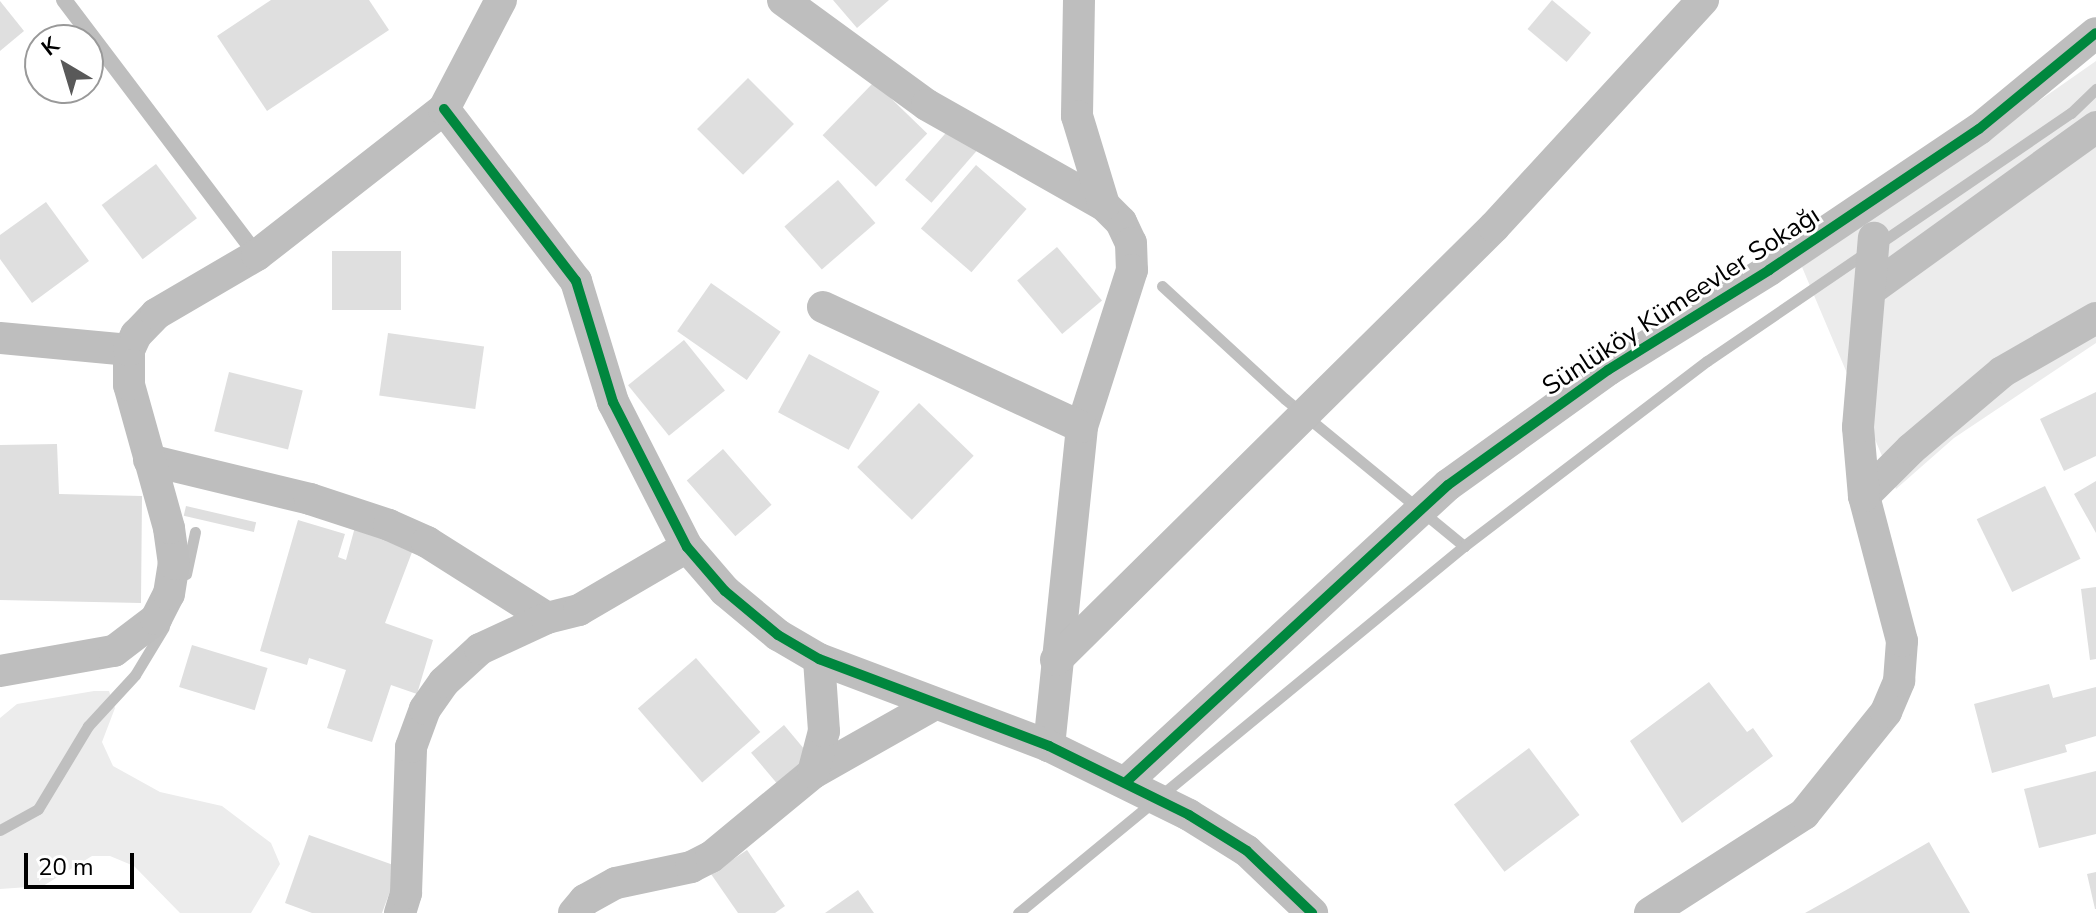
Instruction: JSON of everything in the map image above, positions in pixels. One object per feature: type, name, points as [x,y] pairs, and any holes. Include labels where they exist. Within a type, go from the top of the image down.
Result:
[{"type":"street","points":[[0,671],[114,651],[156,619],[169,594],[174,564],[129,385],[129,350],[156,314],[257,255],[444,109],[501,0]]},
{"type":"street","points":[[783,0],[927,105],[1104,205],[1121,222],[1131,243],[1132,270],[1082,427],[1076,526],[1056,660],[1049,746]]},
{"type":"street","points":[[1079,0],[1077,116],[1104,205]]},
{"type":"street","points":[[1056,660],[1494,227],[1703,0]]},
{"type":"street","name":"Sünlüköy Kümeevler Sokağı","points":[[1126,782],[1448,485],[1608,370],[1943,154],[2096,33]]},
{"type":"street","points":[[444,109],[576,281],[613,402],[687,547],[725,591],[778,635],[819,659],[1049,746],[1126,782],[1247,851],[1312,913]]},
{"type":"street","points":[[1873,288],[2096,127]]},
{"type":"street","points":[[1650,913],[1804,814],[1886,712],[1899,681],[1902,641],[1864,496],[1859,371],[1873,288],[1874,238]]},
{"type":"street","points":[[823,307],[1082,427]]},
{"type":"street","points":[[1864,496],[1922,438],[2002,372],[2096,318]]},
{"type":"street","points":[[0,338],[129,350]]},
{"type":"street","points":[[149,460],[310,499],[389,525],[427,542],[547,618]]},
{"type":"street","points":[[400,913],[406,893],[411,747],[425,709],[444,682],[480,649],[547,618],[579,610],[687,547]]},
{"type":"street","points":[[813,773],[824,731],[819,659]]},
{"type":"street","points":[[574,913],[585,900],[616,883],[691,867],[711,857],[813,773],[935,704]]},
{"type":"lane","points":[[64,0],[257,255]]},
{"type":"shaded area","points":[[2096,61],[2096,343],[1954,438],[1896,489],[1802,267]]},
{"type":"shaded area","points":[[109,691],[115,708],[102,742],[113,766],[160,792],[222,806],[271,843],[280,864],[251,913],[180,913],[134,866],[110,856],[92,856],[43,886],[0,889],[0,718],[17,704]]},
{"type":"building","points":[[271,0],[369,0],[389,30],[267,111],[217,36]]},
{"type":"building","points":[[833,0],[889,0],[857,28]]},
{"type":"building","points":[[1552,0],[1591,33],[1567,62],[1528,29]]},
{"type":"building","points":[[0,1],[24,31],[0,51]]},
{"type":"building","points":[[748,78],[794,124],[743,175],[697,129]]},
{"type":"building","points":[[874,82],[927,133],[876,187],[823,135]]},
{"type":"building","points":[[951,127],[977,150],[931,203],[905,180]]},
{"type":"building","points":[[156,164],[197,218],[143,259],[102,205]]},
{"type":"building","points":[[976,165],[1027,209],[971,272],[921,228]]},
{"type":"building","points":[[838,180],[875,223],[822,270],[784,227]]},
{"type":"building","points":[[46,202],[89,261],[32,303],[0,259],[0,235]]},
{"type":"building","points":[[1057,247],[1102,301],[1062,334],[1017,280]]},
{"type":"building","points":[[332,251],[401,251],[401,310],[332,310]]},
{"type":"building","points":[[711,283],[781,332],[747,380],[677,331]]},
{"type":"building","points":[[388,333],[484,346],[475,409],[379,395]]},
{"type":"building","points":[[684,340],[725,391],[669,436],[628,385]]},
{"type":"building","points":[[809,354],[880,392],[849,450],[778,412]]},
{"type":"building","points":[[229,372],[303,390],[288,450],[214,431]]},
{"type":"building","points":[[2096,392],[2096,456],[2064,471],[2040,419]]},
{"type":"building","points":[[919,403],[974,456],[912,520],[857,467]]},
{"type":"building","points":[[57,444],[59,494],[142,496],[141,603],[0,600],[0,445]]},
{"type":"building","points":[[723,449],[772,505],[735,536],[687,480]]},
{"type":"building","points":[[2096,481],[2096,533],[2074,494]]},
{"type":"building","points":[[2045,486],[2081,559],[2012,592],[1977,519]]},
{"type":"building","points":[[186,506],[256,522],[254,532],[184,516]]},
{"type":"building","points":[[298,520],[345,534],[338,557],[346,560],[355,527],[414,547],[385,623],[433,640],[417,694],[391,685],[372,742],[327,728],[346,670],[309,658],[307,665],[260,651]]},
{"type":"building","points":[[2096,587],[2096,659],[2090,660],[2081,589]]},
{"type":"building","points":[[192,645],[268,668],[255,710],[179,687]]},
{"type":"building","points":[[696,658],[760,732],[702,782],[638,709]]},
{"type":"building","points":[[1709,682],[1747,732],[1753,728],[1773,756],[1682,823],[1630,741]]},
{"type":"building","points":[[2049,684],[2053,698],[2096,687],[2096,736],[2065,745],[2067,752],[1992,773],[1974,704]]},
{"type":"building","points":[[784,725],[813,759],[780,787],[751,753]]},
{"type":"building","points":[[1529,748],[1580,815],[1504,872],[1454,805]]},
{"type":"building","points":[[2096,771],[2096,834],[2039,848],[2024,789]]},
{"type":"building","points":[[309,835],[399,867],[382,913],[312,913],[285,903]]},
{"type":"building","points":[[1929,842],[1970,913],[1805,913],[1848,889]]},
{"type":"building","points":[[747,850],[785,906],[775,913],[738,913],[711,874]]},
{"type":"building","points":[[2096,872],[2096,909],[2095,909],[2087,874]]},
{"type":"building","points":[[858,890],[874,913],[825,913]]},
{"type":"waterway","points":[[1018,913],[1464,546],[1707,361],[2071,113],[2096,89]]},
{"type":"waterway","points":[[1162,286],[1285,399],[1464,546]]},
{"type":"waterway","points":[[186,574],[195,532]]},
{"type":"waterway","points":[[0,830],[38,809],[88,726],[135,675],[164,627]]},
{"type":"cycle path","points":[[1126,782],[1448,485],[1608,370],[1769,270],[1979,129],[2096,33]]},
{"type":"cycle path","points":[[444,109],[576,281],[613,402],[687,547],[725,591],[778,635],[819,659],[1049,746],[1189,815],[1247,851],[1312,913]]}]
